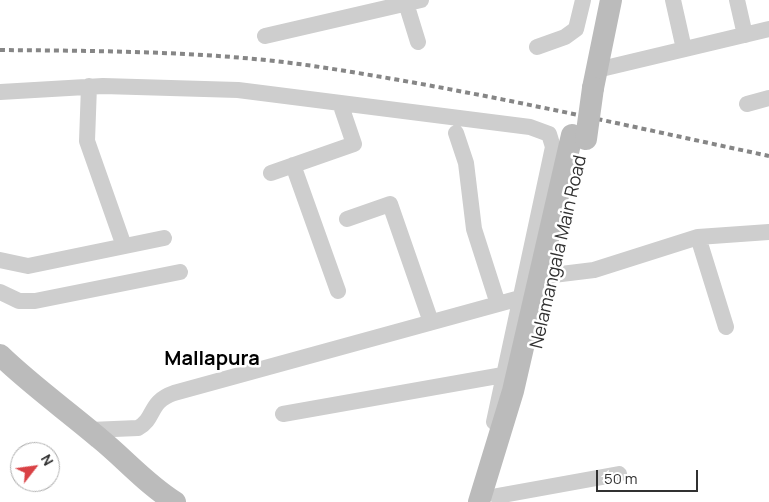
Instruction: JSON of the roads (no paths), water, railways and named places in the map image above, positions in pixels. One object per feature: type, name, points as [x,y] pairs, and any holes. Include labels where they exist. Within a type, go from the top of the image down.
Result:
[{"type":"main road","points":[[591,82],[601,0]]},
{"type":"main road","name":"Nelamangala Main Road","points":[[490,500],[514,438],[553,275],[579,137],[611,0]]},
{"type":"main road","points":[[490,500],[492,460],[579,137]]},
{"type":"main road","points":[[0,354],[38,390],[90,430],[145,480],[175,502]]},
{"type":"street","points":[[537,47],[564,37],[576,28],[583,0]]},
{"type":"street","points":[[673,0],[684,49]]},
{"type":"street","points":[[737,0],[745,35]]},
{"type":"street","points":[[265,36],[411,1],[418,42]]},
{"type":"street","points":[[591,82],[684,49],[769,30]]},
{"type":"street","points":[[0,92],[89,86],[238,90],[530,127],[549,134],[553,147],[503,375],[490,442],[492,460]]},
{"type":"street","points":[[89,86],[87,141],[124,246]]},
{"type":"street","points":[[747,104],[769,98]]},
{"type":"street","points":[[271,173],[354,144],[340,103]]},
{"type":"street","points":[[456,134],[466,163],[474,228],[498,304]]},
{"type":"street","points":[[293,166],[338,291]]},
{"type":"street","points":[[347,219],[390,204],[431,322]]},
{"type":"street","points":[[553,275],[594,270],[698,237],[769,232]]},
{"type":"street","points":[[698,237],[726,327]]},
{"type":"street","points":[[0,260],[28,266],[164,238]]},
{"type":"street","points":[[0,292],[19,301],[35,302],[180,272]]},
{"type":"street","points":[[90,430],[138,428],[144,425],[153,407],[163,396],[520,298]]},
{"type":"street","points":[[283,414],[503,375]]},
{"type":"street","points":[[490,500],[619,474]]},
{"type":"railway","points":[[0,50],[201,55],[320,67],[489,97],[769,156]]},
{"type":"district","name":"Mallapura","points":[[212,359]]}]
